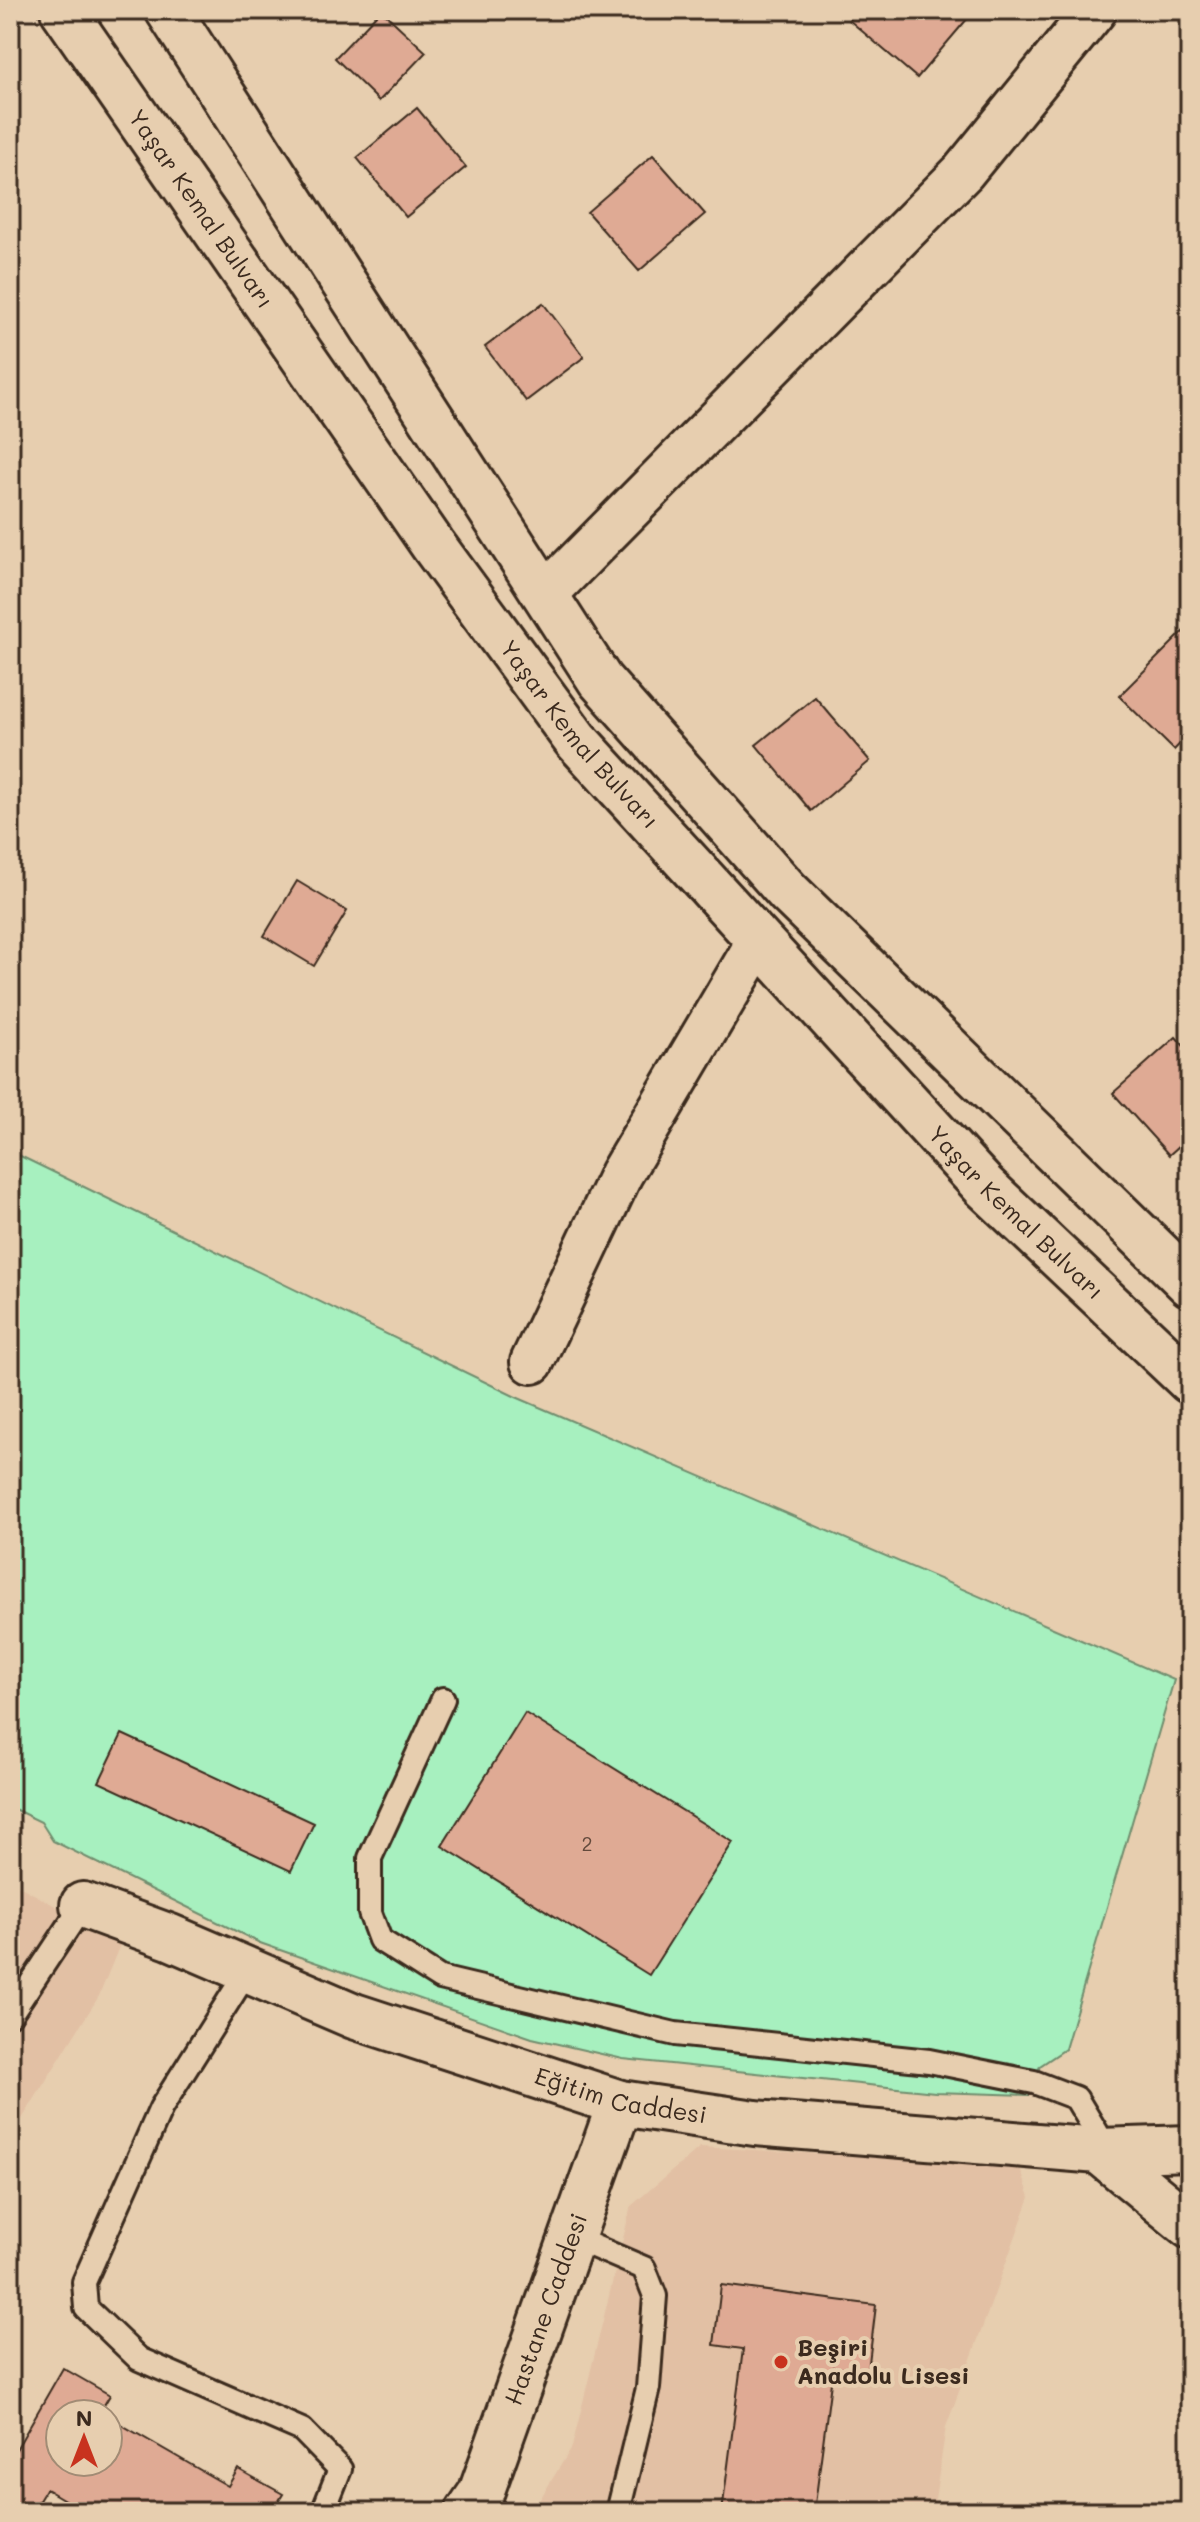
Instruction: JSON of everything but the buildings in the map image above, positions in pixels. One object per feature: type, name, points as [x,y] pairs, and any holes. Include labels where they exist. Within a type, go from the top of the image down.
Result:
[{"type":"main road","name":"Yaşar Kemal Bulvarı","points":[[63,10],[433,545],[566,727],[758,942],[984,1186],[1190,1381]]},
{"type":"main road","points":[[168,10],[600,680],[788,892],[1190,1284]]},
{"type":"main road","name":"Eğitim Caddesi","points":[[83,1905],[354,2016],[620,2103],[755,2123],[1099,2151],[1190,2148]]},
{"type":"main road","name":"Hastane Caddesi","points":[[468,2512],[481,2493],[620,2103]]},
{"type":"main road","points":[[1099,2151],[1190,2226]]},
{"type":"street","points":[[545,595],[963,172],[1095,10]]},
{"type":"street","points":[[532,1362],[621,1174],[758,942]]},
{"type":"lane","points":[[443,1699],[370,1858],[370,1913],[380,1940],[440,1978],[675,2034],[929,2061],[1034,2082],[1076,2098],[1097,2133],[1099,2151]]},
{"type":"lane","points":[[10,2015],[83,1905]]},
{"type":"lane","points":[[248,1970],[161,2108],[84,2282],[86,2308],[139,2359],[302,2430],[340,2469],[323,2512]]},
{"type":"lane","points":[[574,2238],[644,2268],[655,2296],[648,2388],[618,2512]]},
{"type":"shaded area","points":[[10,1881],[121,1942],[99,1996],[10,2138]]},
{"type":"shaded area","name":"Beşiri Anadolu Lisesi","points":[[700,2147],[1019,2165],[1030,2197],[946,2427],[933,2512],[532,2512],[572,2447],[631,2206]]},
{"type":"green space","points":[[10,1151],[516,1397],[1174,1680],[1065,2049],[1040,2066],[1029,2095],[935,2092],[623,2059],[532,2038],[260,1943],[53,1841],[41,1822],[10,1807]]},
{"type":"place","name":"Beşiri Anadolu Lisesi","points":[[781,2362]]}]
